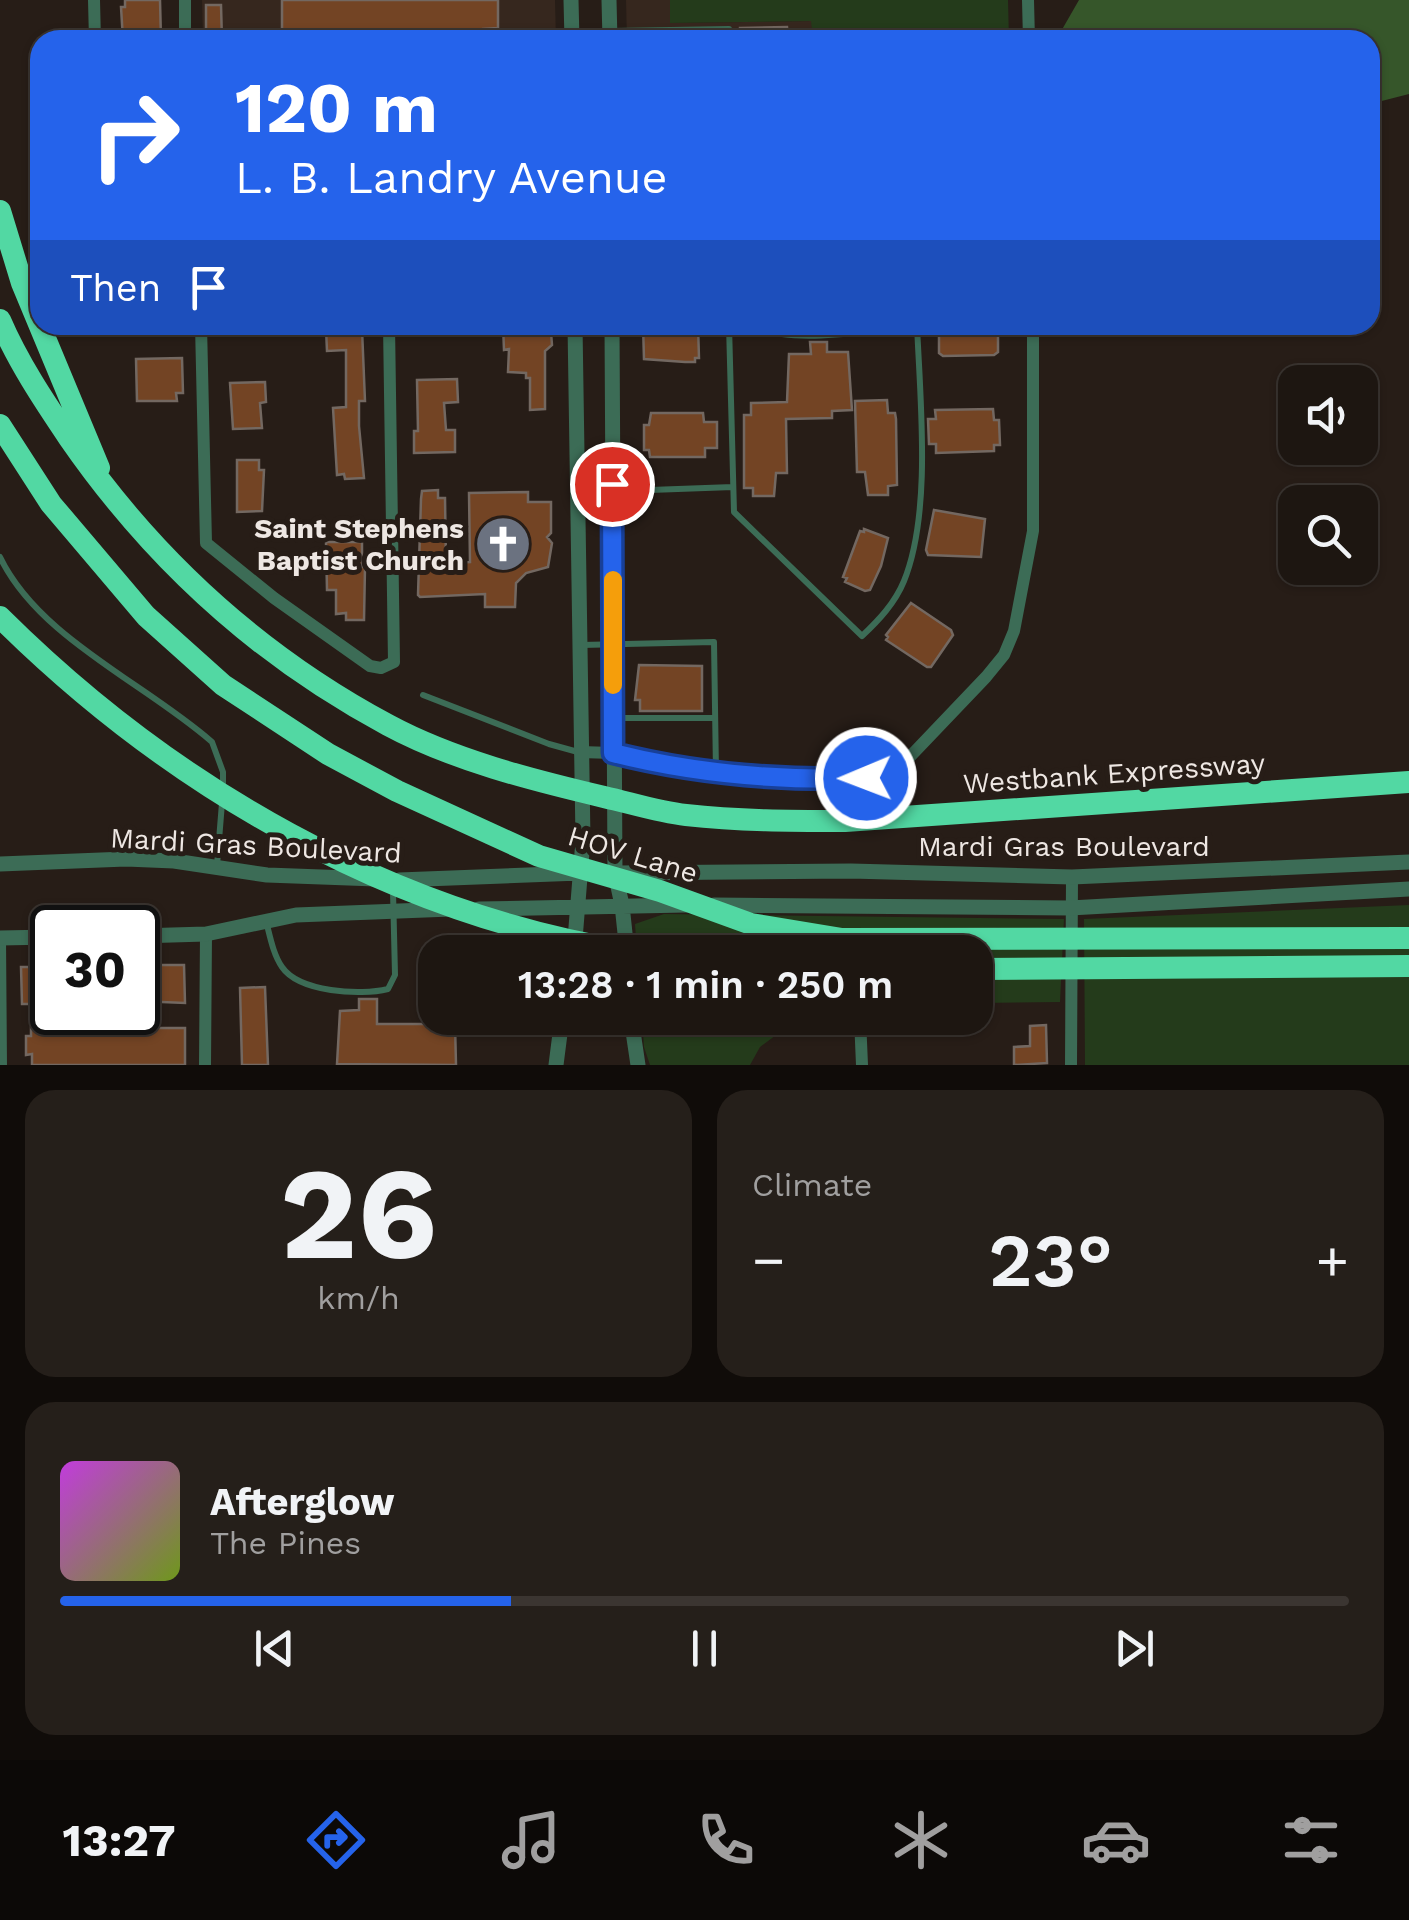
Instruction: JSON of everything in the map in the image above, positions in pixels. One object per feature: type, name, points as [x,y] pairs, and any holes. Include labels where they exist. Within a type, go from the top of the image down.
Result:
[{"type":"highway","points":[[0,210],[30,300]]},
{"type":"highway","name":"Westbank Expressway","points":[[0,320],[48,406],[109,494],[178,573],[249,634],[319,684],[390,727],[476,762],[682,815],[765,821],[845,821],[1409,782]]},
{"type":"highway","points":[[44,335],[109,494]]},
{"type":"highway","name":"HOV Lane","points":[[0,425],[51,504],[108,575],[146,616],[223,685],[328,754],[540,856],[660,891],[751,924],[842,939],[1409,938]]},
{"type":"highway","points":[[0,617],[46,662],[158,751],[220,794],[347,864],[410,892],[500,922],[556,935]]},
{"type":"highway","points":[[993,969],[1409,966]]},
{"type":"street","points":[[94,0],[95,30]]},
{"type":"street","points":[[185,0],[185,30]]},
{"type":"street","points":[[571,0],[572,30]]},
{"type":"street","points":[[609,0],[609,30]]},
{"type":"street","points":[[1028,0],[1029,30]]},
{"type":"street","points":[[201,335],[206,544],[274,598],[370,666],[381,668],[394,662],[389,335]]},
{"type":"street","points":[[575,335],[582,873],[576,935]]},
{"type":"street","points":[[612,335],[615,873],[626,935]]},
{"type":"street","points":[[580,752],[613,753],[716,773],[821,779],[866,778],[905,762],[1004,655],[1014,631],[1033,531],[1033,335]]},
{"type":"street","name":"Mardi Gras Boulevard","points":[[0,864],[126,859],[217,866],[268,876],[392,880],[582,873],[851,871],[1072,877],[1409,862]]},
{"type":"street","points":[[1071,1065],[1072,877]]},
{"type":"street","name":"Mardi Gras Boulevard","points":[[160,935],[206,934],[296,914],[394,910],[622,905],[1070,908],[1409,889]]},
{"type":"street","points":[[205,1065],[206,934]]},
{"type":"street","points":[[1,1065],[0,938],[30,937]]},
{"type":"street","points":[[556,1065],[560,1035]]},
{"type":"street","points":[[634,1035],[638,1065]]},
{"type":"street","points":[[861,1035],[862,1065]]},
{"type":"lane","points":[[654,30],[729,30]]},
{"type":"lane","points":[[729,335],[734,512],[862,636],[885,615],[904,581],[918,532],[917,335]]},
{"type":"lane","points":[[650,490],[733,487]]},
{"type":"lane","points":[[0,557],[23,594],[49,621],[212,742],[223,772],[217,866]]},
{"type":"lane","points":[[578,645],[714,642],[716,773]]},
{"type":"lane","points":[[423,695],[549,744],[580,752]]},
{"type":"lane","points":[[613,718],[715,718]]},
{"type":"lane","points":[[266,920],[279,963],[289,976],[317,988],[378,992],[388,989],[395,976],[392,880]]},
{"type":"shaded area","points":[[202,0],[555,0],[556,30],[203,30]]},
{"type":"shaded area","points":[[626,0],[670,0],[671,23],[812,21],[812,30],[627,30]]},
{"type":"green space","points":[[670,0],[1008,0],[1009,30],[812,30],[811,21],[670,23]]},
{"type":"green space","points":[[1079,0],[1409,0],[1409,94],[1380,101],[1380,30],[1062,30]]},
{"type":"green space","points":[[1409,905],[1409,1065],[1085,1065],[1084,919]]},
{"type":"green space","points":[[664,914],[1064,919],[1060,1002],[993,1003],[993,935],[636,935],[635,924]]},
{"type":"green space","points":[[643,1035],[776,1035],[760,1047],[750,1065],[650,1065]]},
{"type":"building","points":[[125,0],[160,0],[161,30],[122,30],[121,7],[125,7]]},
{"type":"building","points":[[282,0],[498,0],[498,28],[282,30]]},
{"type":"building","points":[[206,5],[221,5],[222,30],[206,30]]},
{"type":"building","points":[[787,27],[787,30],[740,30]]},
{"type":"building","points":[[326,335],[362,335],[365,401],[359,401],[359,426],[364,478],[345,479],[344,474],[337,475],[333,408],[346,407],[346,350],[327,351]]},
{"type":"building","points":[[503,335],[551,335],[552,345],[545,351],[545,409],[530,410],[530,378],[526,378],[526,373],[508,372],[509,349],[504,350]]},
{"type":"building","points":[[643,335],[698,335],[699,358],[695,362],[644,359]]},
{"type":"building","points":[[939,335],[998,335],[998,352],[994,355],[939,353]]},
{"type":"building","points":[[810,342],[827,342],[827,352],[848,352],[852,410],[832,411],[832,418],[786,419],[787,473],[776,473],[774,496],[753,496],[753,488],[744,488],[744,415],[751,415],[751,403],[787,402],[789,354],[811,354]]},
{"type":"building","points":[[182,358],[183,393],[176,393],[177,401],[137,401],[136,359]]},
{"type":"building","points":[[457,379],[458,402],[444,403],[446,430],[455,430],[455,452],[414,453],[414,431],[418,431],[417,380]]},
{"type":"building","points":[[265,382],[266,402],[260,403],[262,428],[233,429],[230,383]]},
{"type":"building","points":[[887,400],[888,413],[895,413],[896,419],[897,485],[888,486],[888,495],[868,495],[865,472],[857,472],[855,401]]},
{"type":"building","points":[[993,409],[994,420],[999,420],[1000,445],[994,445],[994,451],[936,453],[936,444],[929,444],[928,419],[936,419],[935,410]]},
{"type":"building","points":[[651,413],[703,413],[704,422],[717,422],[717,448],[705,448],[705,457],[650,457],[649,450],[644,450],[644,425],[649,425]]},
{"type":"building","points":[[237,460],[259,460],[259,470],[264,470],[262,511],[237,512]]},
{"type":"building","points":[[438,490],[438,498],[445,498],[446,563],[470,562],[469,493],[528,492],[528,502],[551,502],[548,567],[526,573],[516,583],[515,607],[485,607],[485,594],[418,595],[422,491]]},
{"type":"building","points":[[934,510],[985,519],[981,557],[928,555]]},
{"type":"building","points":[[864,529],[888,538],[881,566],[870,590],[865,591],[845,582],[847,578],[843,577]]},
{"type":"building","points":[[326,542],[362,542],[364,620],[346,620],[346,613],[336,614],[336,590],[327,590]]},
{"type":"building","points":[[911,603],[953,635],[931,667],[886,640]]},
{"type":"building","points":[[639,665],[702,666],[702,711],[640,711],[640,700],[635,700]]},
{"type":"building","points":[[160,965],[184,965],[185,1003],[160,1002]]},
{"type":"building","points":[[21,967],[30,967],[30,1004],[22,1004]]},
{"type":"building","points":[[265,987],[268,1065],[242,1065],[240,988]]},
{"type":"building","points":[[359,999],[377,999],[377,1024],[418,1024],[418,1035],[455,1035],[456,1065],[337,1064],[340,1011],[359,1010]]},
{"type":"building","points":[[1046,1025],[1047,1063],[1014,1065],[1014,1047],[1030,1046],[1030,1026]]},
{"type":"building","points":[[160,1028],[185,1028],[185,1065],[32,1065],[32,1054],[26,1055],[26,1036],[160,1035]]},
{"type":"slow traffic","points":[[613,580],[613,685]]},
{"type":"place","name":"Saint Stephens Baptist Church","points":[[503,544]]},
{"type":"route","points":[[612,484],[613,753],[710,772],[774,778],[866,778]]}]
